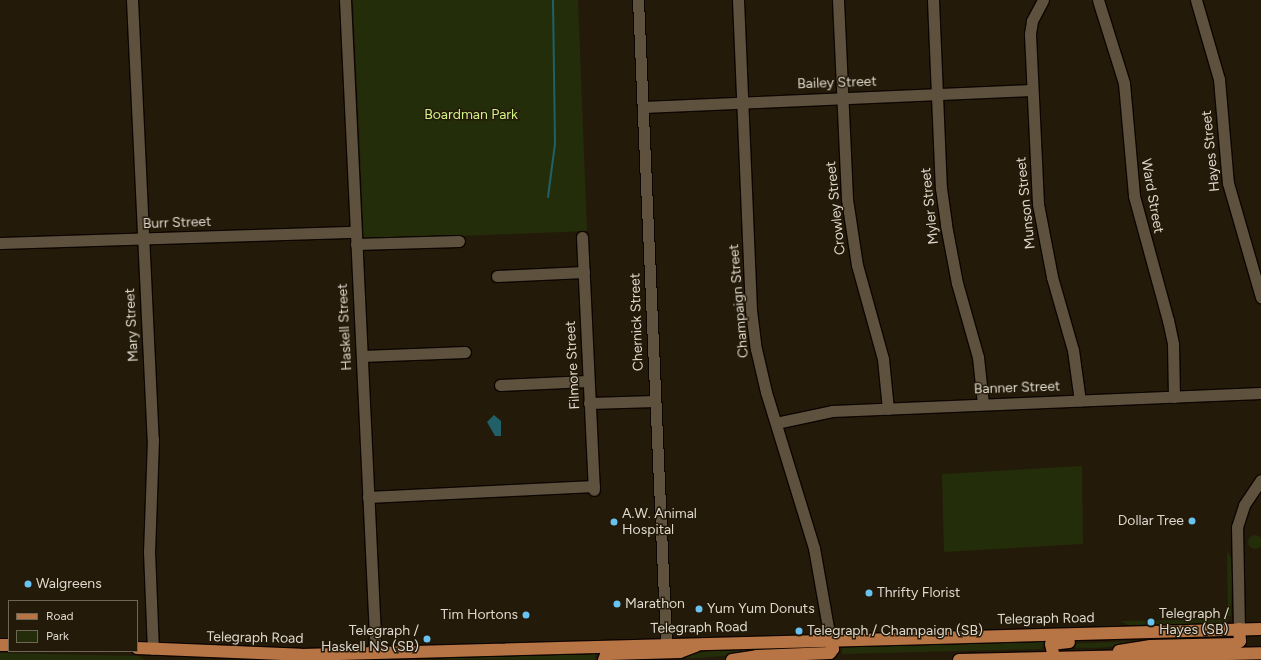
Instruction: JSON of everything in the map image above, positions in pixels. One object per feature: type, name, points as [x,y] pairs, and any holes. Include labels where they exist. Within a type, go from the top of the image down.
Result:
[{"type":"main road","points":[[1103,657],[1126,649],[1151,646],[1236,644],[1240,641],[1239,629]]},
{"type":"main road","name":"Telegraph Road","points":[[138,648],[153,654],[376,656],[666,643],[1261,629]]},
{"type":"main road","points":[[1054,659],[1051,646],[1053,643],[1106,641],[1126,638],[1142,632]]},
{"type":"main road","points":[[732,660],[757,656],[827,653],[833,649],[830,639]]},
{"type":"main road","points":[[604,660],[606,655],[609,654],[680,652],[709,642]]},
{"type":"main road","points":[[959,660],[1054,659],[1261,653]]},
{"type":"main road","points":[[288,660],[301,655]]},
{"type":"main road","points":[[202,660],[210,660]]},
{"type":"street","name":"Mary Street","points":[[132,0],[153,439],[149,551],[153,654]]},
{"type":"street","name":"Haskell Street","points":[[345,0],[376,656]]},
{"type":"street","name":"Chernick Street","points":[[638,0],[666,643]]},
{"type":"street","name":"Champaign Street","points":[[738,0],[753,327],[760,371],[814,548],[830,639]]},
{"type":"street","name":"Crowley Street","points":[[838,0],[842,98],[851,229],[857,265],[882,359],[888,409]]},
{"type":"street","name":"Myler Street","points":[[933,0],[941,188],[946,225],[957,283],[978,357],[983,404]]},
{"type":"street","name":"Munson Street","points":[[1043,0],[1031,27],[1032,90],[1041,222],[1052,277],[1073,350],[1080,401]]},
{"type":"street","name":"Ward Street","points":[[1098,0],[1124,83],[1134,196],[1168,320],[1172,344],[1174,397]]},
{"type":"street","name":"Hayes Street","points":[[1196,0],[1219,79],[1228,183],[1261,297]]},
{"type":"street","name":"Bailey Street","points":[[643,107],[1032,90]]},
{"type":"street","name":"Burr Street","points":[[0,243],[356,232]]},
{"type":"street","name":"Filmore Street","points":[[368,497],[594,488],[582,237]]},
{"type":"street","points":[[356,244],[459,241]]},
{"type":"street","points":[[498,276],[584,272]]},
{"type":"street","points":[[362,356],[465,352]]},
{"type":"street","points":[[500,385],[588,381]]},
{"type":"street","name":"Banner Street","points":[[776,423],[816,413],[983,404],[1261,393]]},
{"type":"street","points":[[589,403],[655,401]]},
{"type":"street","points":[[1239,629],[1237,527],[1244,505],[1261,480]]},
{"type":"green space","name":"Boardman Park","points":[[353,0],[578,0],[587,231],[364,240]]},
{"type":"green space","points":[[1082,466],[1083,544],[944,552],[942,474]]},
{"type":"green space","points":[[1255,535],[1260,537],[1262,542],[1260,547],[1255,549],[1250,547],[1248,542],[1250,537]]},
{"type":"green space","points":[[1227,551],[1232,559],[1231,616],[1228,616]]},
{"type":"green space","points":[[1230,619],[1224,623],[1128,625],[1120,621]]},
{"type":"green space","points":[[1231,637],[1096,648],[1061,647],[1064,644]]},
{"type":"green space","points":[[1043,641],[1042,649],[842,654],[842,645]]},
{"type":"green space","points":[[825,646],[825,648],[697,658],[614,660],[738,649]]},
{"type":"green space","points":[[0,653],[139,656],[145,660],[0,660]]},
{"type":"green space","points":[[596,653],[595,660],[389,659]]},
{"type":"water","points":[[494,415],[501,421],[501,436],[495,436],[487,422]]},
{"type":"waterway","points":[[548,197],[555,144],[553,0]]},
{"type":"place","name":"Dollar Tree","points":[[1192,521]]},
{"type":"place","name":"A.W. Animal Hospital","points":[[614,522]]},
{"type":"place","name":"Walgreens","points":[[28,584]]},
{"type":"place","name":"Thrifty Florist","points":[[869,593]]},
{"type":"place","name":"Marathon","points":[[617,604]]},
{"type":"place","name":"Yum Yum Donuts","points":[[699,609]]},
{"type":"place","name":"Tim Hortons","points":[[526,615]]},
{"type":"place","name":"Telegraph / Hayes (SB)","points":[[1151,622]]},
{"type":"place","name":"Telegraph / Champaign (SB)","points":[[799,631]]},
{"type":"place","name":"Telegraph / Haskell NS (SB)","points":[[427,639]]}]
